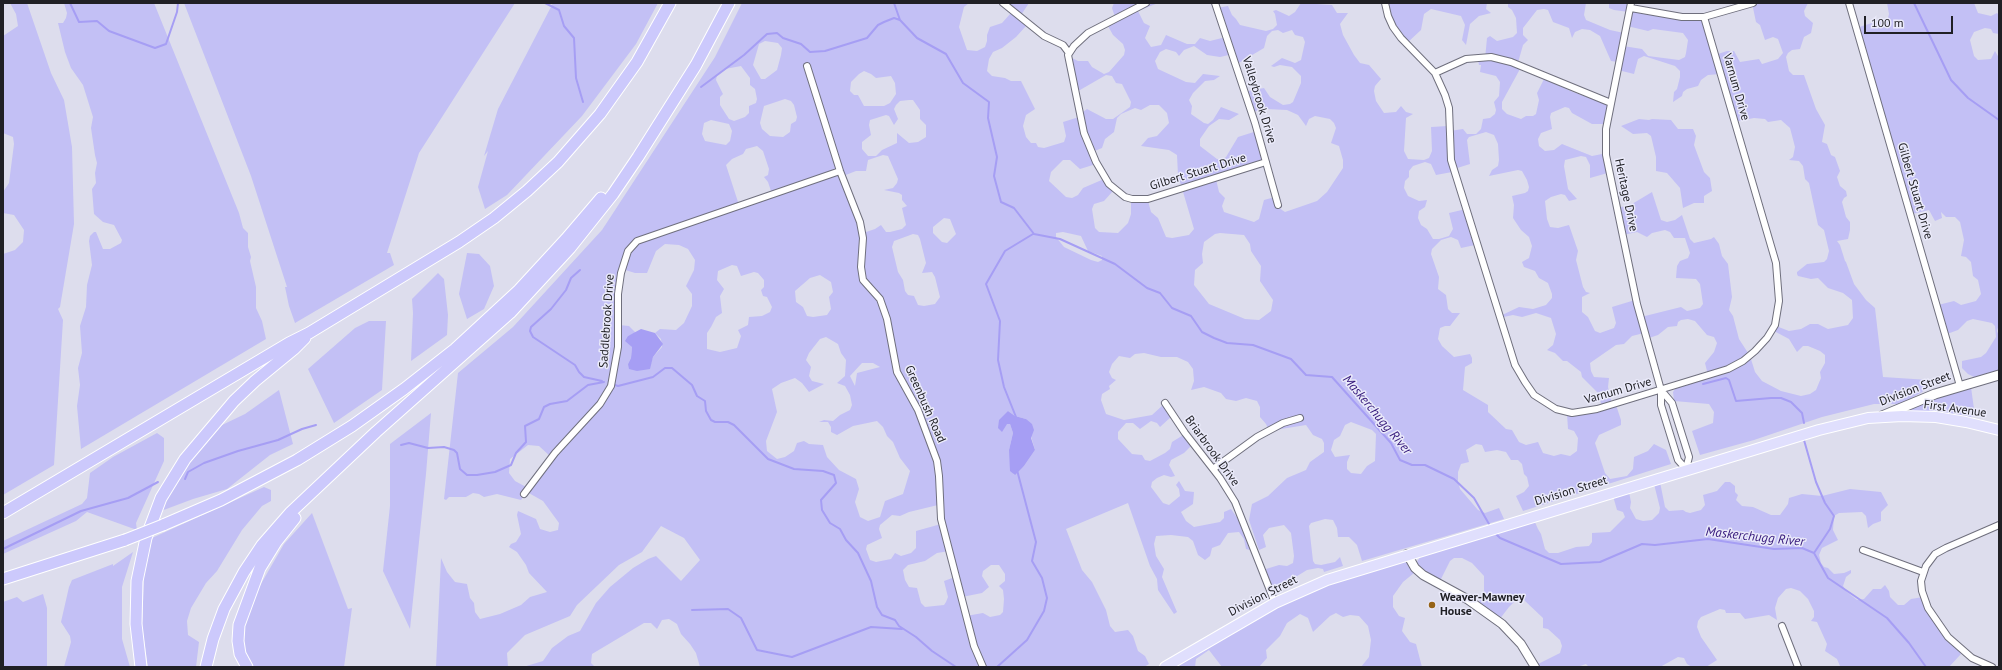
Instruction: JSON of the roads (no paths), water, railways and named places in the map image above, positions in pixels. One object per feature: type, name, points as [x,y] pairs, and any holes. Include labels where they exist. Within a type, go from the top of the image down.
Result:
[{"type":"highway","points":[[3,513],[289,343],[309,333],[472,234],[527,191],[573,146],[605,108],[637,62],[670,3]]},
{"type":"highway","points":[[206,667],[212,639],[222,614],[233,590],[250,562],[283,521],[386,422],[494,328],[540,282],[586,230],[613,194],[662,120],[696,65],[729,3]]},
{"type":"highway","points":[[3,579],[125,540],[163,526],[227,497],[297,460],[370,414],[438,362],[503,305],[552,255],[608,189],[662,120]]},
{"type":"highway","points":[[141,667],[136,624],[137,581],[146,538],[161,498],[185,459],[234,401],[255,381],[294,349],[309,333]]},
{"type":"highway","points":[[247,667],[240,654],[238,641],[239,625],[260,568],[289,525],[339,467]]},
{"type":"main road","name":"Division Street","points":[[1165,667],[1275,603],[1327,580],[1407,554],[1686,469],[1819,430],[1882,416],[1924,398],[1999,375]]},
{"type":"main road","name":"First Avenue","points":[[1882,416],[1936,417],[1999,430]]},
{"type":"street","points":[[1003,3],[1044,36],[1063,45],[1068,53],[1079,40],[1097,26],[1146,3]]},
{"type":"street","name":"Valleybrook Drive","points":[[1215,3],[1240,72],[1278,205]]},
{"type":"street","name":"Varnum Drive","points":[[1385,3],[1388,16],[1393,27],[1401,38],[1434,73],[1449,108],[1451,160],[1459,190],[1512,354],[1525,382],[1541,401],[1556,409],[1572,412],[1597,410],[1728,369],[1743,361],[1767,338],[1775,325],[1779,309],[1779,285],[1774,258],[1704,17]]},
{"type":"street","points":[[1631,6],[1682,16],[1704,17],[1753,3]]},
{"type":"street","name":"Gilbert Stuart Drive","points":[[1849,3],[1960,386]]},
{"type":"street","name":"Heritage Drive","points":[[1631,6],[1606,129],[1606,155],[1637,304],[1661,390],[1661,405],[1678,460],[1686,469]]},
{"type":"street","name":"Gilbert Stuart Drive","points":[[1068,53],[1079,113],[1092,153],[1109,184],[1126,197],[1132,199],[1148,199],[1266,162]]},
{"type":"street","points":[[1434,73],[1466,59],[1491,57],[1511,62],[1611,103]]},
{"type":"street","name":"Greenbush Road","points":[[806,66],[840,171],[860,222],[863,238],[861,267],[864,280],[880,299],[887,319],[897,372],[918,410],[937,461],[939,476],[940,519],[974,646],[983,667]]},
{"type":"street","name":"Saddlebrook Drive","points":[[524,494],[555,453],[600,404],[611,386],[615,373],[618,347],[618,294],[621,273],[628,251],[637,240],[840,171]]},
{"type":"street","name":"Heritage Drive","points":[[1661,390],[1672,403],[1689,456],[1686,469]]},
{"type":"street","name":"Briarbrook Drive","points":[[1165,403],[1185,433],[1236,502],[1275,603]]},
{"type":"street","points":[[1213,469],[1257,437],[1283,423],[1300,418]]},
{"type":"street","points":[[1992,667],[1979,662],[1960,649],[1936,622],[1928,608],[1922,591],[1921,581],[1923,572],[1931,560],[1940,551],[1999,525]]},
{"type":"street","points":[[1863,550],[1923,572]]},
{"type":"street","points":[[1407,554],[1414,568],[1440,585],[1476,605],[1502,624],[1521,644],[1532,665]]},
{"type":"street","points":[[1782,626],[1798,667]]},
{"type":"waterway","points":[[70,3],[79,22],[97,21],[109,31],[155,48],[166,44],[177,12],[178,3]]},
{"type":"waterway","points":[[545,3],[559,10],[564,26],[574,38],[576,78],[583,102]]},
{"type":"waterway","name":"Maskerchugg River","points":[[894,3],[900,20],[917,38],[946,54],[963,83],[989,102],[988,118],[997,157],[994,176],[1001,202],[1014,208],[1034,234],[1060,239],[1115,264],[1147,288],[1160,293],[1172,308],[1191,316],[1202,332],[1214,338],[1227,343],[1253,345],[1291,359],[1306,375],[1332,377],[1391,443],[1400,460],[1412,465],[1425,465],[1454,479],[1474,498],[1489,524]]},
{"type":"waterway","points":[[1914,3],[1951,80],[1968,98],[1999,120]]},
{"type":"waterway","points":[[701,87],[744,55],[767,34],[777,33],[783,38],[801,44],[810,52],[825,51],[867,38],[878,25],[884,22],[894,18],[900,20]]},
{"type":"waterway","points":[[1016,417],[1004,387],[998,360],[1000,321],[986,284],[1005,251],[1033,234]]},
{"type":"waterway","points":[[580,270],[571,278],[566,290],[551,309],[531,327],[530,331],[533,337],[575,365],[584,377],[602,381]]},
{"type":"waterway","points":[[615,385],[618,386],[653,377],[665,368],[672,368],[692,385],[697,396],[705,401],[706,411],[711,420],[715,422],[728,422],[734,425],[768,459],[794,469],[823,471],[834,475],[836,483],[821,500],[822,510],[830,523],[840,529],[846,540],[858,553],[871,581],[877,607],[882,615],[895,620],[899,626],[956,667]]},
{"type":"waterway","points":[[1703,384],[1726,378],[1729,380],[1736,401],[1781,398],[1791,402],[1802,413],[1804,423]]},
{"type":"waterway","points":[[401,445],[409,443],[428,448],[444,447],[454,450],[457,453],[460,469],[467,475],[495,472],[511,465],[516,453],[526,442],[525,426],[539,419],[544,407],[550,404],[567,401],[588,385],[604,382]]},
{"type":"waterway","points":[[185,479],[188,472],[204,463],[238,451],[278,440],[302,429],[316,425]]},
{"type":"waterway","points":[[1804,440],[1816,482],[1825,503],[1834,516],[1830,529],[1814,553]]},
{"type":"waterway","points":[[997,667],[1027,640],[1044,611],[1047,598],[1042,578],[1032,561],[1036,542],[1017,470]]},
{"type":"waterway","points":[[3,549],[81,511],[128,498],[158,482]]},
{"type":"waterway","name":"Maskerchugg River","points":[[1495,533],[1500,538],[1561,564],[1600,562],[1642,544],[1655,545],[1708,539],[1774,549],[1802,548],[1814,553],[1828,578],[1887,618],[1909,643],[1926,667]]},
{"type":"waterway","points":[[692,610],[728,609],[741,618],[757,650],[792,657],[871,627],[902,629]]},
{"type":"place","name":"Weaver-Mawney House","points":[[1432,605]]}]
